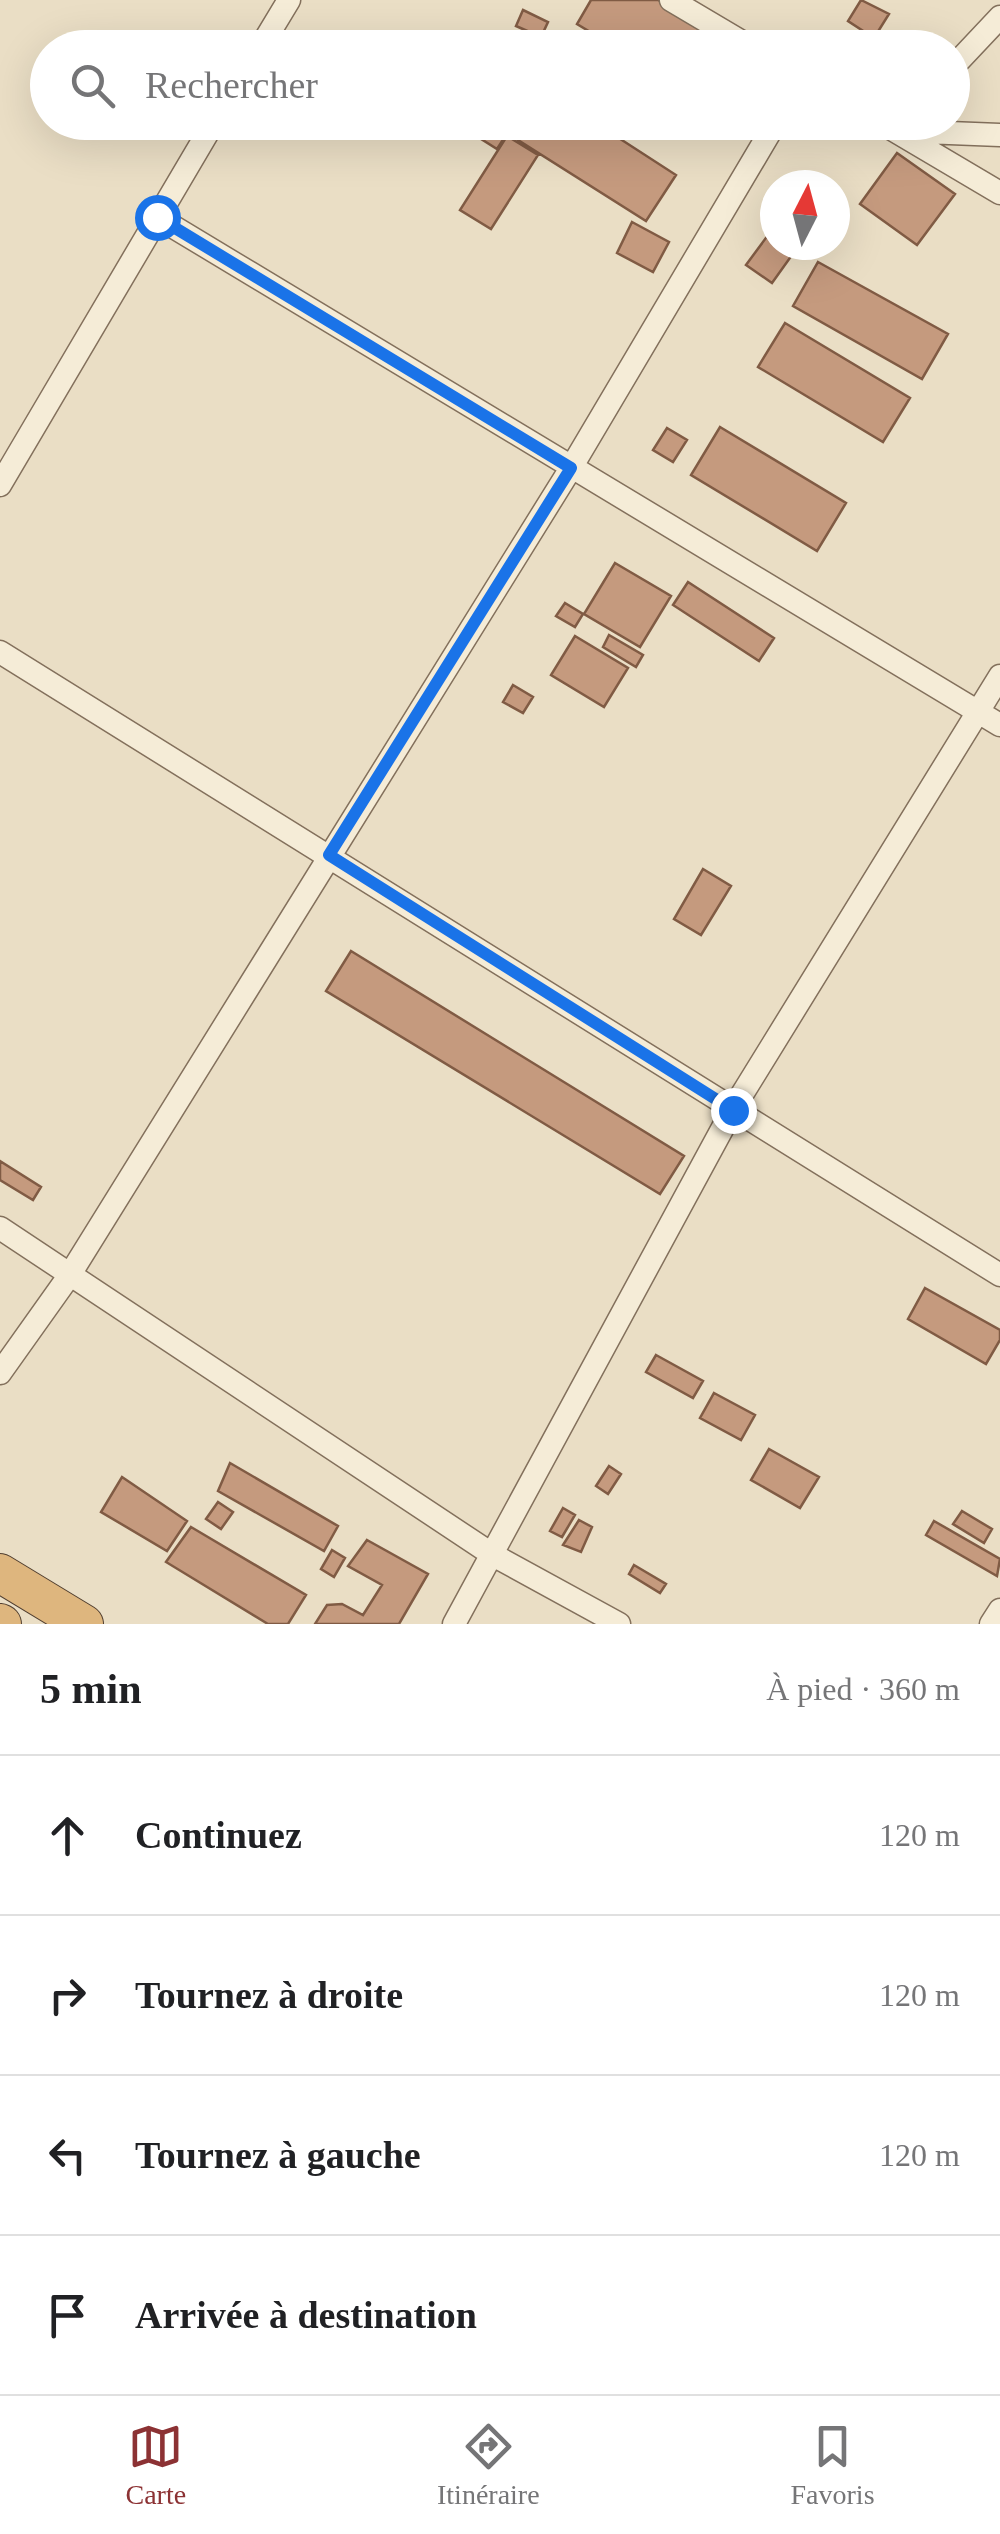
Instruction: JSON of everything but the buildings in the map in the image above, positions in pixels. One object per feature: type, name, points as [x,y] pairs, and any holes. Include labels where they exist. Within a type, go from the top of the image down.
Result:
[{"type":"highway","points":[[0,1573],[84,1624]]},
{"type":"street","points":[[271,30],[289,0]]},
{"type":"street","points":[[671,0],[722,30]]},
{"type":"street","points":[[970,49],[1000,17]]},
{"type":"street","points":[[970,132],[1000,135]]},
{"type":"street","points":[[0,485],[203,140]]},
{"type":"street","points":[[0,1373],[69,1276],[571,468],[765,140]]},
{"type":"street","points":[[916,140],[1000,192]]},
{"type":"street","points":[[157,217],[1000,725]]},
{"type":"street","points":[[0,652],[1000,1274]]},
{"type":"street","points":[[454,1624],[733,1110],[1000,676]]},
{"type":"street","points":[[0,1228],[493,1555],[619,1624]]},
{"type":"street","points":[[991,1624],[1000,1610]]},
{"type":"route","points":[[157,217],[571,468],[329,855],[733,1110]]}]
